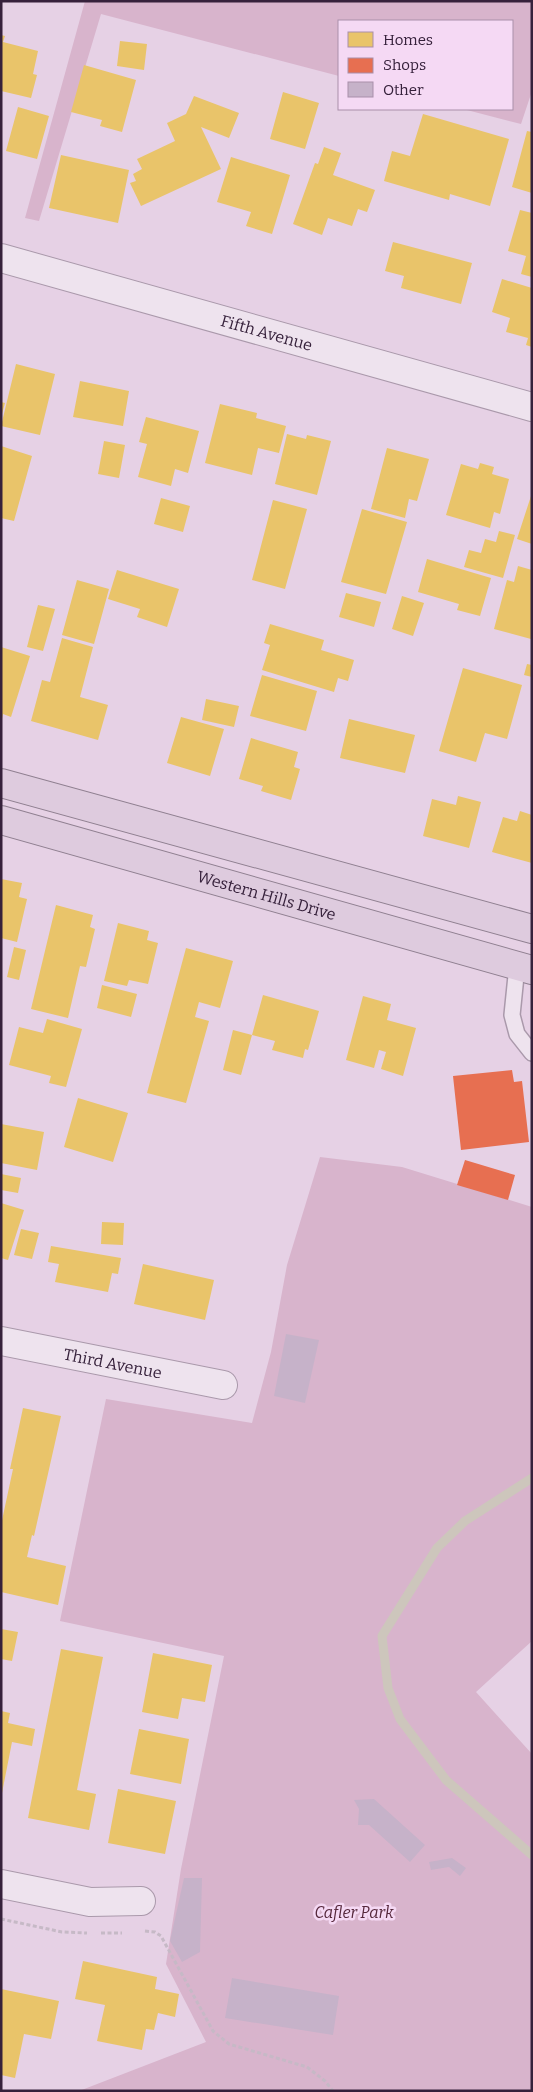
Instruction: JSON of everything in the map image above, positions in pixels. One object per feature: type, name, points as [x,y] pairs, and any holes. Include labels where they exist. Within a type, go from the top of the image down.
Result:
[{"type":"highway","points":[[1,783],[532,929]]},
{"type":"highway","name":"Western Hills Drive","points":[[1,820],[524,968]]},
{"type":"street","name":"Fifth Avenue","points":[[1,258],[532,407]]},
{"type":"street","name":"Third Avenue","points":[[1,1341],[223,1385]]},
{"type":"street","points":[[1,1884],[90,1902],[141,1901]]},
{"type":"lane","points":[[524,968],[512,1015],[517,1034],[532,1053]]},
{"type":"path","points":[[1,1920],[62,1932],[131,1932]]},
{"type":"path","points":[[140,1931],[148,1930],[161,1936],[213,2031],[229,2044],[307,2067],[325,2081],[333,2091]]},
{"type":"green space","points":[[85,1],[532,1],[532,91],[521,124],[467,110],[513,110],[513,20],[338,20],[338,76],[101,14],[39,221],[25,218]]},
{"type":"green space","name":"Cafler Park","points":[[320,1157],[402,1167],[532,1207],[532,1641],[476,1692],[532,1754],[532,2091],[79,2091],[206,2042],[166,1964],[181,1869],[224,1656],[60,1621],[106,1399],[252,1423],[271,1352],[287,1265]]},
{"type":"building: Homes","points":[[1,35],[5,36],[3,42],[38,51],[33,74],[37,75],[31,98],[1,91]]},
{"type":"building: Homes","points":[[120,41],[147,44],[144,70],[117,66]]},
{"type":"building: Homes","points":[[84,65],[136,80],[122,132],[100,126],[102,120],[71,112]]},
{"type":"building: Homes","points":[[283,92],[319,103],[305,149],[270,139]]},
{"type":"building: Homes","points":[[194,96],[239,113],[229,138],[201,127],[221,169],[141,206],[130,183],[136,181],[133,174],[142,169],[137,159],[175,141],[167,123],[186,114]]},
{"type":"building: Homes","points":[[18,107],[49,116],[37,159],[6,151]]},
{"type":"building: Homes","points":[[423,114],[509,139],[490,206],[450,194],[449,200],[384,181],[392,151],[410,156]]},
{"type":"building: Homes","points":[[527,131],[532,132],[532,193],[512,187]]},
{"type":"building: Homes","points":[[324,147],[341,153],[333,175],[375,190],[367,212],[358,209],[352,226],[328,218],[322,235],[293,224],[315,163],[318,164]]},
{"type":"building: Homes","points":[[61,155],[129,170],[118,223],[49,208]]},
{"type":"building: Homes","points":[[231,157],[290,175],[272,234],[246,226],[251,212],[217,202]]},
{"type":"building: Homes","points":[[520,210],[532,213],[532,277],[521,274],[526,256],[508,251]]},
{"type":"building: Homes","points":[[393,242],[472,263],[461,304],[401,288],[404,276],[385,271]]},
{"type":"building: Homes","points":[[502,279],[532,288],[532,347],[526,345],[528,338],[506,332],[510,318],[492,312]]},
{"type":"building: Homes","points":[[16,364],[55,374],[40,435],[1,426]]},
{"type":"building: Homes","points":[[80,381],[129,391],[123,426],[73,417]]},
{"type":"building: Homes","points":[[1,402],[5,403],[2,414],[1,414]]},
{"type":"building: Homes","points":[[220,404],[257,413],[256,418],[286,426],[279,453],[258,448],[252,475],[205,463]]},
{"type":"building: Homes","points":[[146,417],[199,431],[188,473],[175,469],[171,486],[138,477],[147,444],[139,442]]},
{"type":"building: Homes","points":[[287,434],[306,439],[307,435],[331,441],[317,495],[275,484]]},
{"type":"building: Homes","points":[[104,441],[125,445],[119,478],[98,474]]},
{"type":"building: Homes","points":[[1,446],[32,456],[14,521],[1,518]]},
{"type":"building: Homes","points":[[387,448],[429,459],[417,501],[409,499],[405,518],[371,509]]},
{"type":"building: Homes","points":[[480,463],[494,467],[492,474],[509,479],[500,514],[494,512],[490,528],[446,515],[461,464],[478,469]]},
{"type":"building: Homes","points":[[532,496],[532,544],[517,539]]},
{"type":"building: Homes","points":[[161,498],[190,506],[183,532],[154,524]]},
{"type":"building: Homes","points":[[273,500],[307,509],[285,589],[252,580]]},
{"type":"building: Homes","points":[[362,509],[407,522],[386,594],[341,582]]},
{"type":"building: Homes","points":[[499,531],[515,535],[503,578],[464,567],[469,550],[481,553],[485,539],[496,542]]},
{"type":"building: Homes","points":[[427,559],[491,578],[480,616],[457,610],[459,604],[418,592]]},
{"type":"building: Homes","points":[[518,566],[532,570],[531,639],[494,629],[507,580],[514,582]]},
{"type":"building: Homes","points":[[117,570],[179,589],[167,627],[137,617],[140,609],[108,599]]},
{"type":"building: Homes","points":[[77,580],[109,589],[94,644],[62,635]]},
{"type":"building: Homes","points":[[346,593],[381,602],[374,627],[339,617]]},
{"type":"building: Homes","points":[[402,596],[424,603],[413,636],[392,629]]},
{"type":"building: Homes","points":[[38,605],[55,609],[43,651],[27,647]]},
{"type":"building: Homes","points":[[270,624],[324,640],[321,650],[354,660],[348,681],[338,678],[334,692],[262,670],[270,645],[264,643]]},
{"type":"building: Homes","points":[[62,638],[93,647],[80,697],[108,705],[98,740],[31,721],[42,680],[50,682]]},
{"type":"building: Homes","points":[[1,647],[30,656],[11,717],[3,714],[2,719]]},
{"type":"building: Homes","points":[[527,664],[532,665],[532,677],[524,675]]},
{"type":"building: Homes","points":[[463,668],[522,685],[507,739],[485,733],[476,762],[439,751]]},
{"type":"building: Homes","points":[[262,675],[317,691],[306,731],[250,716]]},
{"type":"building: Homes","points":[[206,699],[239,706],[234,727],[202,720]]},
{"type":"building: Homes","points":[[181,717],[224,729],[210,776],[167,763]]},
{"type":"building: Homes","points":[[349,719],[415,735],[405,773],[340,758]]},
{"type":"building: Homes","points":[[251,738],[298,752],[294,767],[300,769],[291,800],[261,791],[263,786],[239,779]]},
{"type":"building: Homes","points":[[458,796],[481,802],[469,848],[423,836],[432,799],[456,805]]},
{"type":"building: Homes","points":[[520,811],[532,815],[532,863],[492,852],[503,817],[517,821]]},
{"type":"building: Homes","points":[[1,879],[22,883],[19,897],[27,899],[17,942],[1,938]]},
{"type":"building: Homes","points":[[56,905],[93,915],[90,927],[95,929],[86,967],[80,966],[68,1018],[31,1009]]},
{"type":"building: Homes","points":[[118,923],[149,931],[147,940],[158,943],[148,984],[129,980],[127,986],[104,981]]},
{"type":"building: Homes","points":[[14,947],[26,950],[19,980],[7,977]]},
{"type":"building: Homes","points":[[186,948],[233,961],[220,1008],[199,1002],[195,1017],[209,1021],[186,1103],[147,1093]]},
{"type":"building: Homes","points":[[102,985],[137,994],[131,1017],[97,1008]]},
{"type":"building: Homes","points":[[263,995],[319,1011],[308,1050],[305,1049],[303,1058],[272,1050],[275,1041],[252,1035]]},
{"type":"building: Homes","points":[[363,996],[391,1004],[387,1020],[416,1028],[403,1076],[381,1069],[386,1052],[379,1050],[374,1068],[346,1060]]},
{"type":"building: Homes","points":[[47,1019],[82,1029],[66,1087],[49,1083],[51,1076],[9,1065],[19,1027],[43,1033]]},
{"type":"building: Homes","points":[[233,1030],[252,1035],[241,1075],[223,1070]]},
{"type":"building: Homes","points":[[78,1098],[128,1113],[113,1162],[64,1147]]},
{"type":"building: Homes","points":[[1,1124],[44,1132],[37,1170],[1,1163]]},
{"type":"building: Homes","points":[[1,1174],[21,1178],[18,1193],[1,1190]]},
{"type":"building: Homes","points":[[1,1203],[24,1210],[8,1260],[1,1258]]},
{"type":"building: Homes","points":[[102,1222],[124,1223],[123,1245],[101,1244]]},
{"type":"building: Homes","points":[[21,1229],[39,1233],[32,1259],[14,1255]]},
{"type":"building: Homes","points":[[51,1246],[121,1258],[118,1274],[112,1273],[108,1292],[55,1282],[59,1264],[48,1262]]},
{"type":"building: Homes","points":[[143,1264],[214,1280],[205,1320],[134,1304]]},
{"type":"building: Homes","points":[[23,1408],[61,1416],[34,1536],[32,1535],[27,1557],[66,1566],[58,1605],[1,1592],[1,1525],[13,1469],[10,1469]]},
{"type":"building: Homes","points":[[1,1629],[18,1632],[12,1661],[1,1659]]},
{"type":"building: Homes","points":[[61,1649],[103,1657],[77,1790],[96,1794],[89,1830],[28,1818]]},
{"type":"building: Homes","points":[[153,1653],[212,1665],[205,1702],[182,1698],[178,1719],[142,1712]]},
{"type":"building: Homes","points":[[1,1711],[10,1713],[8,1723],[35,1729],[32,1746],[12,1742],[2,1793]]},
{"type":"building: Homes","points":[[139,1729],[189,1739],[181,1784],[130,1774]]},
{"type":"building: Homes","points":[[118,1789],[176,1801],[165,1854],[108,1843]]},
{"type":"building: Homes","points":[[83,1961],[157,1977],[155,1989],[179,1994],[175,2017],[158,2013],[154,2030],[146,2029],[142,2050],[97,2041],[105,2005],[75,1999]]},
{"type":"building: Homes","points":[[1,1989],[59,2001],[51,2039],[24,2034],[15,2078],[1,2075]]},
{"type":"building: Shops","points":[[512,1070],[514,1082],[522,1081],[529,1142],[461,1150],[453,1076]]},
{"type":"building: Shops","points":[[465,1160],[515,1175],[508,1200],[457,1185]]},
{"type":"building: Other","points":[[286,1334],[319,1340],[305,1403],[274,1396]]},
{"type":"building: Other","points":[[374,1799],[425,1845],[410,1862],[369,1825],[358,1825],[359,1809],[354,1800]]},
{"type":"building: Other","points":[[452,1858],[466,1868],[460,1876],[449,1867],[431,1870],[429,1862]]},
{"type":"building: Other","points":[[184,1878],[202,1878],[200,1952],[182,1962],[170,1941]]},
{"type":"building: Other","points":[[232,1978],[339,1996],[333,2035],[225,2018]]},
{"type":"waterway","points":[[532,1478],[465,1521],[437,1548],[382,1636],[388,1688],[400,1719],[446,1780],[532,1855]]}]
